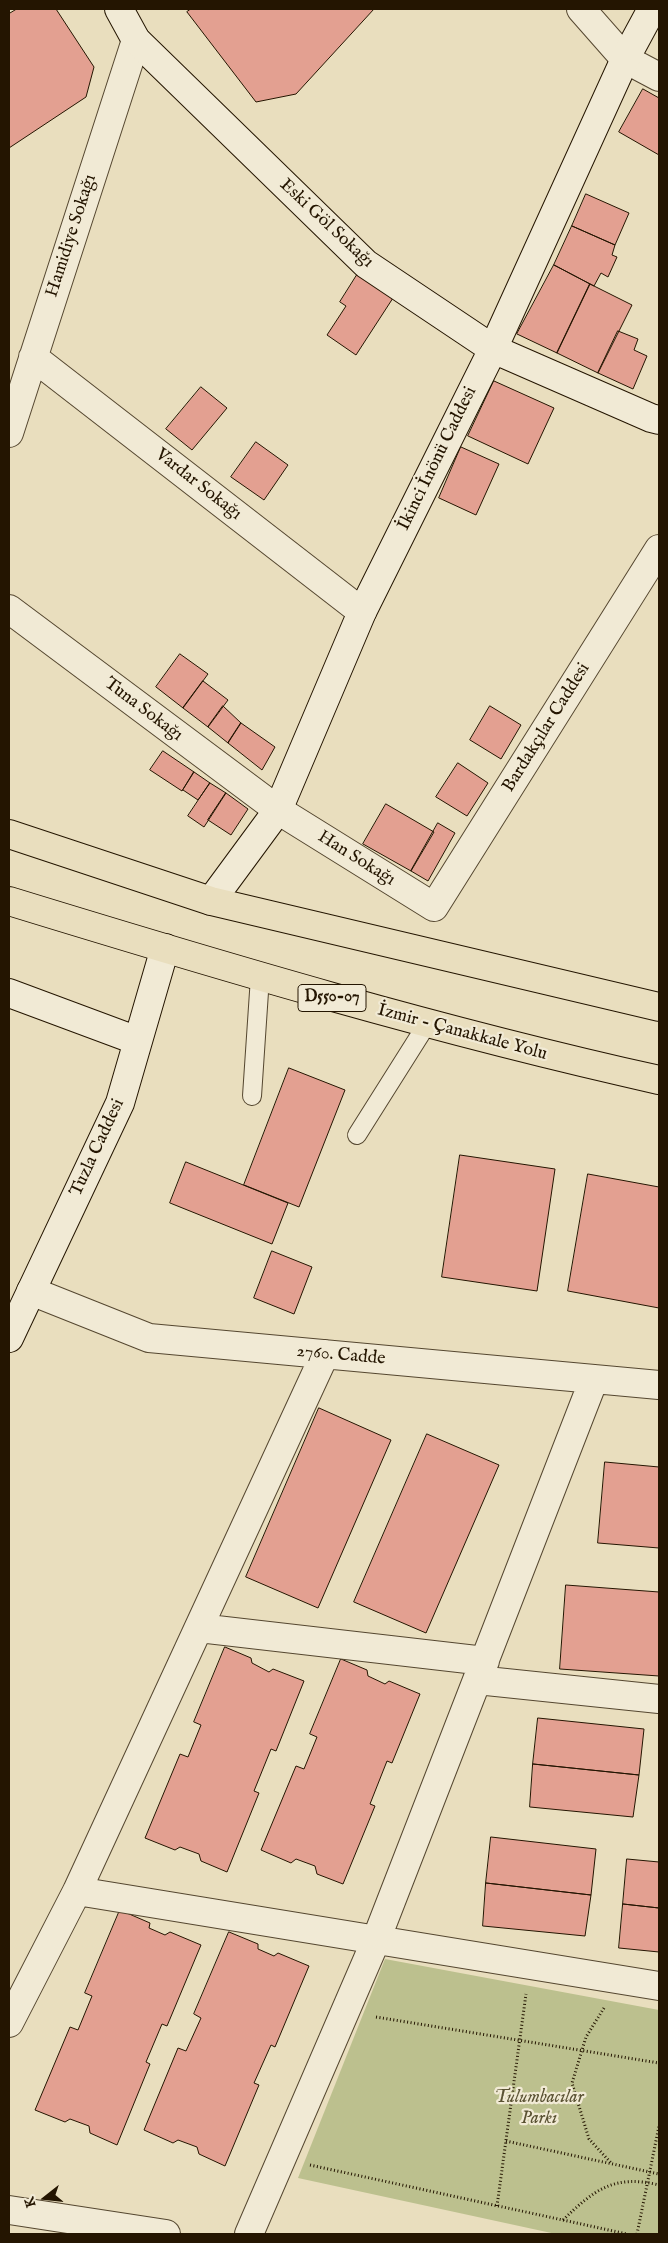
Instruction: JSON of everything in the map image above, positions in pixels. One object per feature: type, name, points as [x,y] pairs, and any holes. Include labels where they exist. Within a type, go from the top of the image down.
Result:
[{"type":"highway","points":[[9,834],[211,901],[659,1007]]},
{"type":"highway","name":"İzmir - Çanakkale Yolu","points":[[9,901],[260,978],[427,1024],[551,1056],[659,1080]]},
{"type":"street","points":[[581,9],[625,59],[659,77]]},
{"type":"street","name":"İkinci İnönü Caddesi","points":[[211,901],[278,810],[362,612],[493,349],[625,59],[652,9]]},
{"type":"street","name":"Eski Göl Sokağı","points":[[126,19],[366,264],[493,349],[659,420]]},
{"type":"street","name":"Hamidiye Sokağı","points":[[11,416],[33,357],[126,19]]},
{"type":"street","name":"Vardar Sokağı","points":[[33,357],[362,612]]},
{"type":"street","name":"Bardakçılar Caddesi","points":[[434,907],[659,549]]},
{"type":"street","name":"Tuna Sokağı","points":[[9,609],[278,810]]},
{"type":"street","name":"Han Sokağı","points":[[278,810],[434,907]]},
{"type":"street","name":"Tuzla Caddesi","points":[[9,1338],[120,1103],[165,948]]},
{"type":"street","points":[[9,993],[138,1041]]},
{"type":"street","name":"2760. Cadde","points":[[31,1291],[148,1338],[659,1385]]},
{"type":"street","points":[[9,2023],[77,1891],[325,1354]]},
{"type":"street","points":[[249,2234],[376,1940],[594,1379]]},
{"type":"street","points":[[199,1628],[659,1699]]},
{"type":"street","points":[[77,1891],[659,1986]]},
{"type":"street","points":[[9,2210],[166,2234]]},
{"type":"street","points":[[9,2222],[13,2234]]},
{"type":"lane","points":[[252,1096],[260,978]]},
{"type":"lane","points":[[357,1135],[427,1024]]},
{"type":"path","points":[[497,2206],[530,1965]]},
{"type":"path","points":[[612,2164],[590,2139],[572,2083],[586,2037],[621,1980]]},
{"type":"path","points":[[374,2016],[659,2063]]},
{"type":"path","points":[[636,2234],[659,2126]]},
{"type":"path","points":[[506,2141],[659,2174]]},
{"type":"path","points":[[312,2156],[309,2165],[627,2234]]},
{"type":"path","points":[[563,2220],[589,2194],[616,2182],[648,2182],[659,2185]]},
{"type":"green space","name":"Tulumbacılar Parkı","points":[[385,1959],[659,2010],[659,2234],[556,2234],[298,2178]]},
{"type":"building","points":[[17,9],[56,9],[94,67],[86,97],[9,148],[9,14]]},
{"type":"building","points":[[191,9],[374,9],[296,94],[256,102],[187,12]]},
{"type":"building","points":[[643,89],[659,98],[659,155],[619,132]]},
{"type":"building","points":[[586,194],[629,213],[615,245],[572,226]]},
{"type":"building","points":[[572,226],[615,245],[612,255],[617,257],[608,277],[601,273],[594,286],[554,265]]},
{"type":"building","points":[[554,265],[590,284],[557,353],[517,334]]},
{"type":"building","points":[[357,275],[393,298],[356,355],[327,335],[346,306],[340,302]]},
{"type":"building","points":[[590,284],[632,305],[598,373],[557,353]]},
{"type":"building","points":[[618,331],[638,339],[634,350],[647,356],[633,389],[598,373]]},
{"type":"building","points":[[494,381],[554,408],[528,464],[468,436]]},
{"type":"building","points":[[201,387],[227,408],[192,450],[166,429]]},
{"type":"building","points":[[256,442],[288,465],[264,500],[231,477]]},
{"type":"building","points":[[461,447],[499,464],[476,515],[439,498]]},
{"type":"building","points":[[180,654],[208,674],[183,708],[156,687]]},
{"type":"building","points":[[203,681],[228,700],[208,727],[183,708]]},
{"type":"building","points":[[223,706],[241,723],[228,743],[208,727]]},
{"type":"building","points":[[490,706],[521,725],[501,759],[470,740]]},
{"type":"building","points":[[241,723],[275,747],[262,770],[228,743]]},
{"type":"building","points":[[163,751],[194,772],[182,791],[150,770]]},
{"type":"building","points":[[458,763],[488,783],[467,816],[436,797]]},
{"type":"building","points":[[194,772],[210,783],[198,800],[183,790]]},
{"type":"building","points":[[210,783],[226,793],[204,827],[188,816]]},
{"type":"building","points":[[226,793],[248,809],[231,835],[208,820]]},
{"type":"building","points":[[386,804],[434,832],[411,871],[363,844]]},
{"type":"building","points":[[438,823],[455,833],[428,881],[411,871]]},
{"type":"building","points":[[289,1068],[345,1090],[299,1207],[244,1185]]},
{"type":"building","points":[[460,1155],[555,1169],[537,1291],[442,1277]]},
{"type":"building","points":[[186,1162],[288,1203],[272,1244],[170,1203]]},
{"type":"building","points":[[588,1174],[659,1187],[659,1308],[568,1291]]},
{"type":"building","points":[[272,1251],[312,1267],[294,1314],[254,1298]]},
{"type":"building","points":[[319,1408],[391,1440],[318,1608],[246,1577]]},
{"type":"building","points":[[427,1434],[499,1465],[426,1633],[354,1602]]},
{"type":"building","points":[[605,1462],[659,1467],[659,1548],[598,1543]]},
{"type":"building","points":[[566,1585],[659,1592],[659,1676],[560,1669]]},
{"type":"building","points":[[225,1647],[251,1658],[252,1663],[269,1672],[273,1669],[304,1681],[276,1751],[271,1749],[254,1791],[259,1793],[227,1872],[201,1861],[199,1854],[180,1847],[175,1850],[145,1838],[180,1754],[188,1757],[201,1725],[194,1722]]},
{"type":"building","points":[[341,1659],[367,1670],[368,1676],[385,1684],[389,1681],[420,1694],[392,1763],[387,1761],[370,1804],[375,1806],[343,1884],[317,1874],[315,1866],[296,1859],[291,1863],[261,1850],[296,1766],[304,1769],[317,1737],[310,1734]]},
{"type":"building","points":[[538,1718],[644,1729],[639,1775],[533,1764]]},
{"type":"building","points":[[533,1764],[639,1775],[633,1817],[530,1807]]},
{"type":"building","points":[[491,1837],[596,1849],[591,1895],[486,1883]]},
{"type":"building","points":[[627,1859],[659,1862],[659,1908],[623,1904]]},
{"type":"building","points":[[486,1883],[591,1895],[585,1936],[483,1926]]},
{"type":"building","points":[[623,1904],[659,1908],[659,1952],[619,1948]]},
{"type":"building","points":[[120,1910],[150,1923],[149,1928],[165,1935],[170,1932],[201,1945],[167,2026],[162,2024],[146,2062],[150,2064],[117,2145],[90,2133],[89,2126],[70,2119],[65,2122],[35,2110],[70,2027],[78,2030],[92,1996],[85,1993]]},
{"type":"building","points":[[229,1932],[258,1944],[258,1949],[274,1956],[278,1953],[309,1966],[275,2047],[271,2045],[254,2083],[259,2085],[225,2166],[199,2154],[197,2147],[178,2140],[173,2143],[144,2130],[178,2048],[186,2051],[201,2018],[194,2014]]}]
